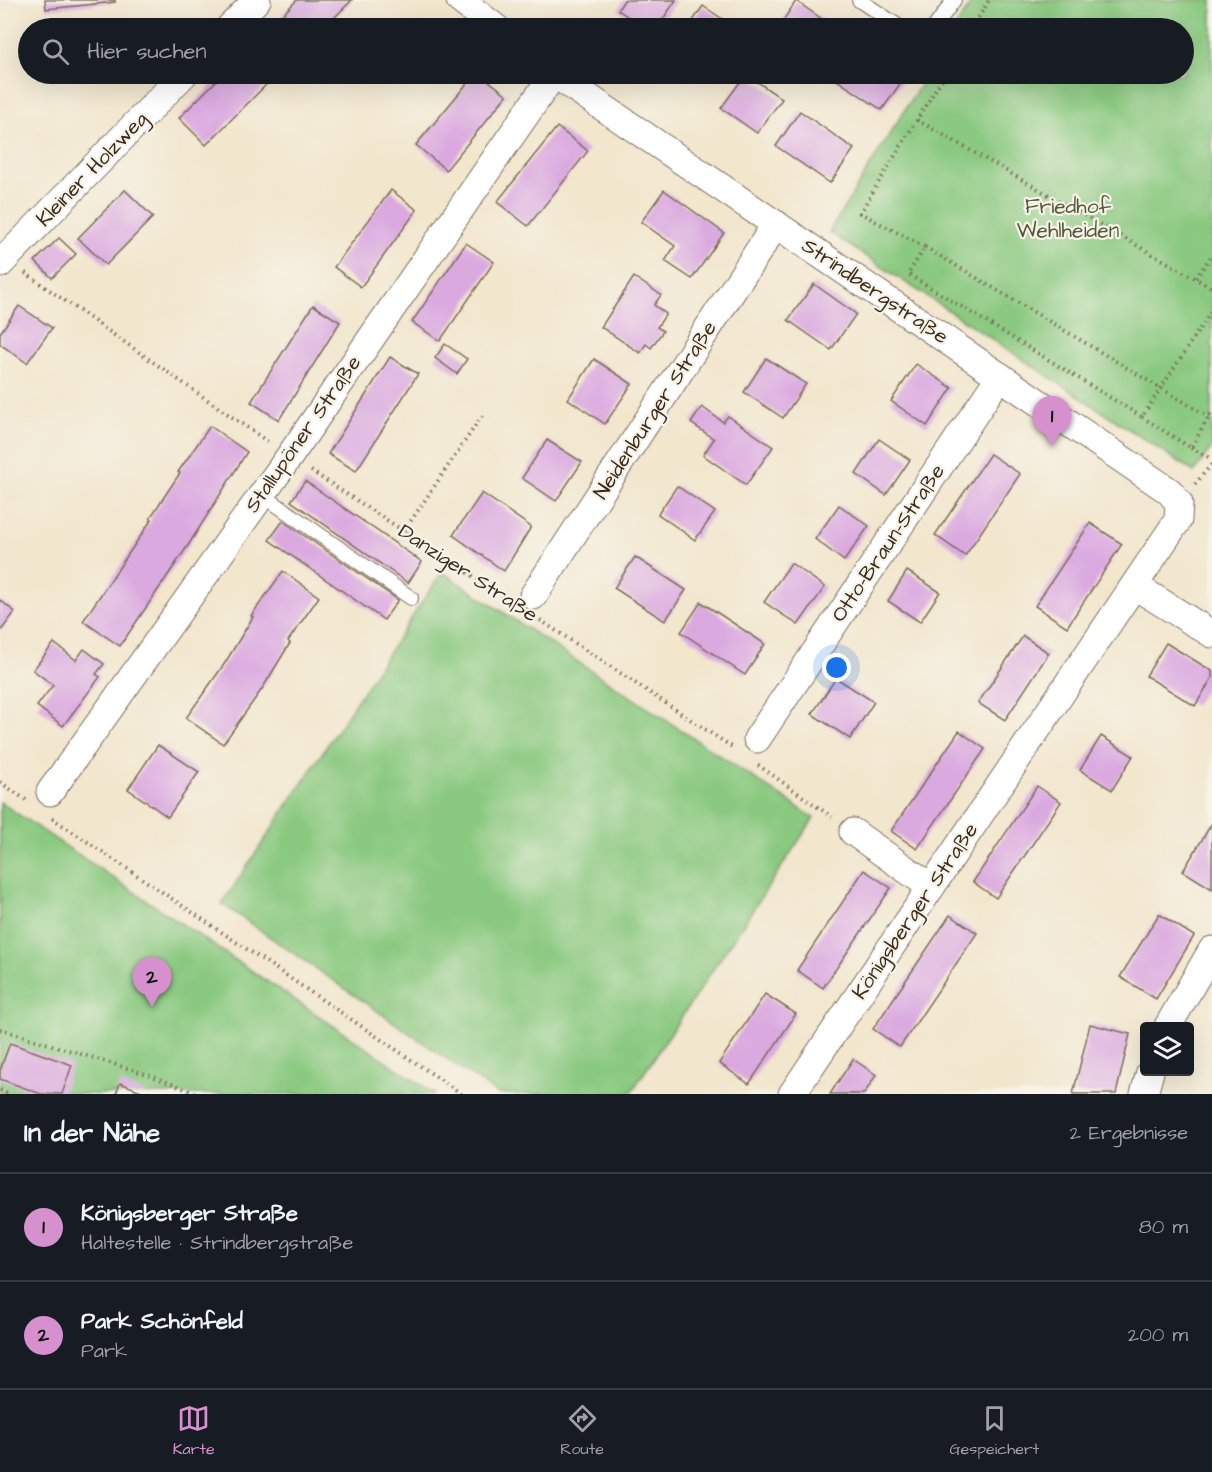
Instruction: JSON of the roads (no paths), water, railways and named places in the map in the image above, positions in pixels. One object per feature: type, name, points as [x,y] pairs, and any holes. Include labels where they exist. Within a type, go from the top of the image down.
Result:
[{"type":"street","points":[[239,18],[257,0]]},
{"type":"street","points":[[460,0],[483,18]]},
{"type":"street","name":"Kleiner Holzweg","points":[[3,262],[174,84]]},
{"type":"street","name":"Stallupöner Straße","points":[[43,804],[289,457],[547,84]]},
{"type":"street","name":"Strindbergstraße","points":[[569,84],[1169,491],[1179,503],[1178,520]]},
{"type":"street","name":"Neidenburger Straße","points":[[527,604],[776,224]]},
{"type":"street","name":"Otto-Braun-Straße","points":[[749,751],[1000,376]]},
{"type":"street","name":"Königsberger Straße","points":[[792,1094],[1178,520]]},
{"type":"street","points":[[1135,586],[1212,634]]},
{"type":"street","points":[[853,832],[931,887]]},
{"type":"street","points":[[1170,1022],[1212,950]]},
{"type":"street","points":[[1144,1094],[1149,1076]]},
{"type":"lane","points":[[859,0],[886,18]]},
{"type":"lane","points":[[941,18],[954,0]]},
{"type":"lane","points":[[261,494],[411,598]]},
{"type":"place","name":"Königsberger Straße","points":[[1052,446]]},
{"type":"place","name":"Park Schönfeld","points":[[152,1007]]},
{"type":"park label","name":"Friedhof Wehlheiden","points":[[1068,218]]}]
